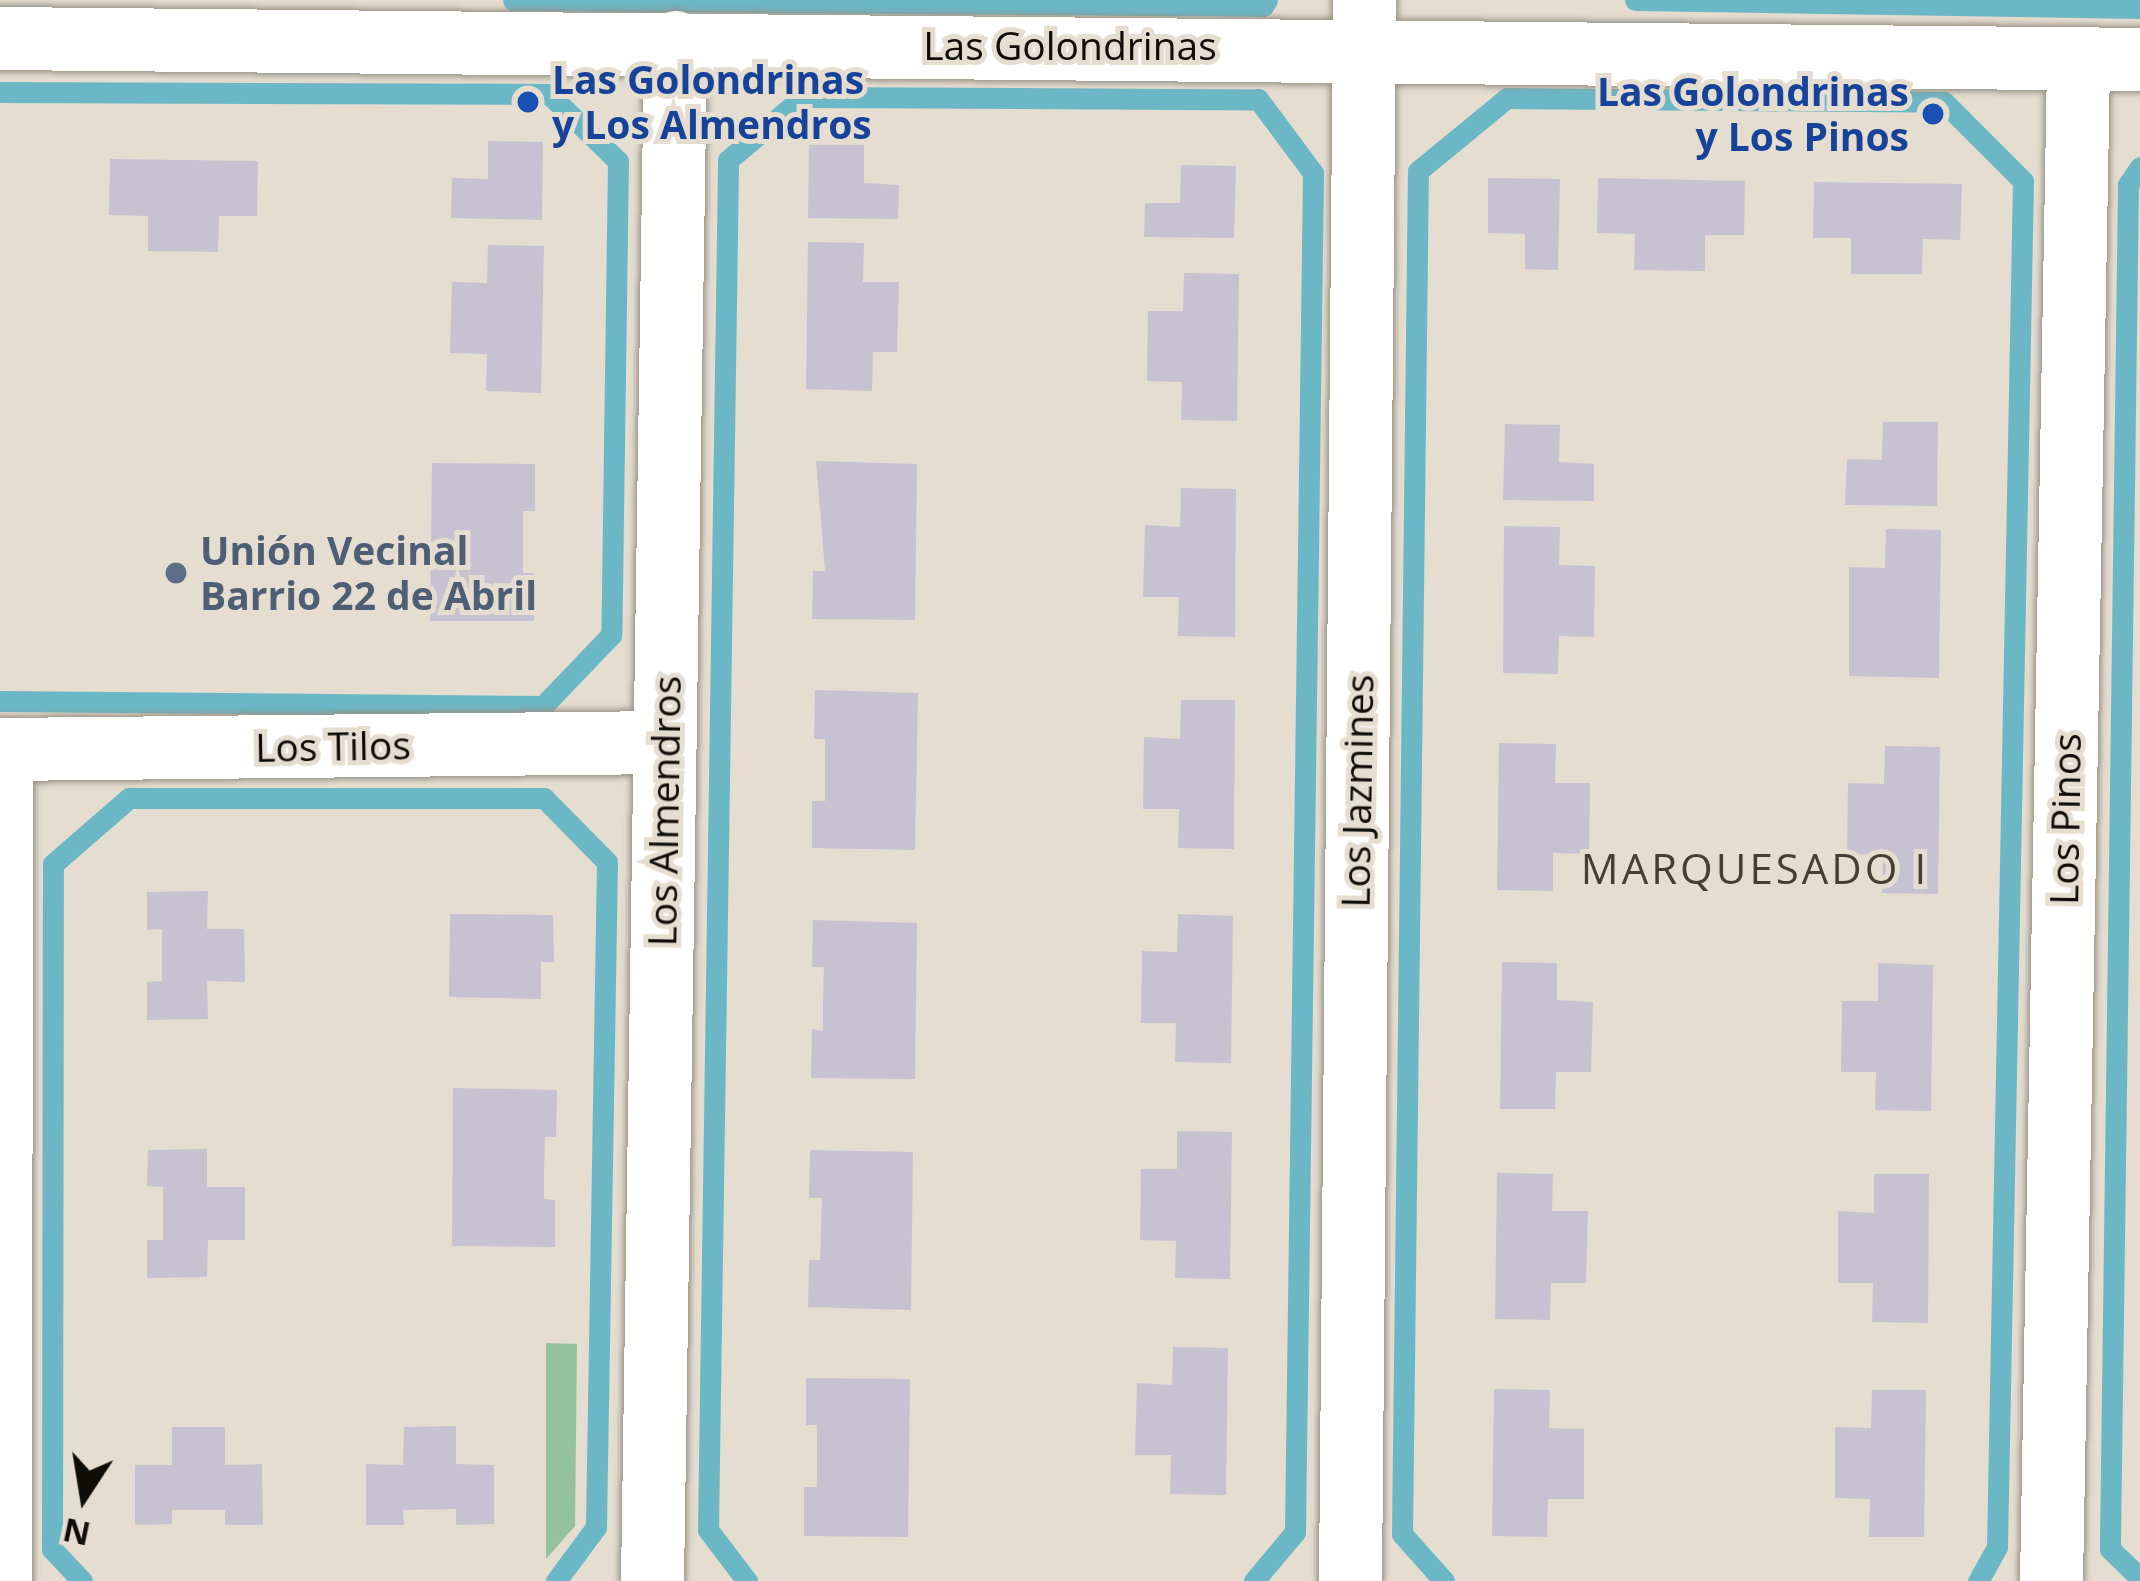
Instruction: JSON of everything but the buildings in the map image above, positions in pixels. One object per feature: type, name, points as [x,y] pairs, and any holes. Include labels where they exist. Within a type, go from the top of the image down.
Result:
[{"type":"street","name":"Las Golondrinas","points":[[0,38],[675,42],[1364,23],[2140,58]]},
{"type":"street","name":"Los Jazmines","points":[[1350,1581],[1364,23]]},
{"type":"street","name":"Los Almendros","points":[[652,1581],[675,42]]},
{"type":"street","name":"Los Pinos","points":[[2051,1581],[2078,58]]},
{"type":"street","name":"Los Tilos","points":[[1,749],[665,742]]},
{"type":"street","points":[[1,749],[1,1581]]},
{"type":"green space","points":[[546,1343],[577,1344],[575,1526],[546,1559]]},
{"type":"waterway","points":[[513,0],[1263,6],[1267,0]]},
{"type":"waterway","points":[[1635,0],[2140,8]]},
{"type":"waterway","points":[[0,92],[549,94],[618,161],[611,635],[543,706],[0,701]]},
{"type":"waterway","points":[[747,1581],[708,1530],[728,160],[803,97],[1258,99],[1313,173],[1295,1532],[1254,1581]]},
{"type":"waterway","points":[[1444,1581],[1402,1534],[1418,171],[1507,98],[1944,102],[2023,181],[1997,1547],[1978,1581]]},
{"type":"waterway","points":[[2140,167],[2128,185],[2110,1549],[2140,1578]]},
{"type":"waterway","points":[[82,1581],[52,1549],[53,864],[129,798],[544,798],[607,862],[596,1527],[556,1581]]},
{"type":"place","name":"Las Golondrinas y Los Almendros","points":[[528,102]]},
{"type":"place","name":"Las Golondrinas y Los Pinos","points":[[1933,114]]},
{"type":"place","name":"Unión Vecinal Barrio 22 de Abril","points":[[176,573]]},
{"type":"district","name":"MARQUESADO I","points":[[1755,868]]}]
